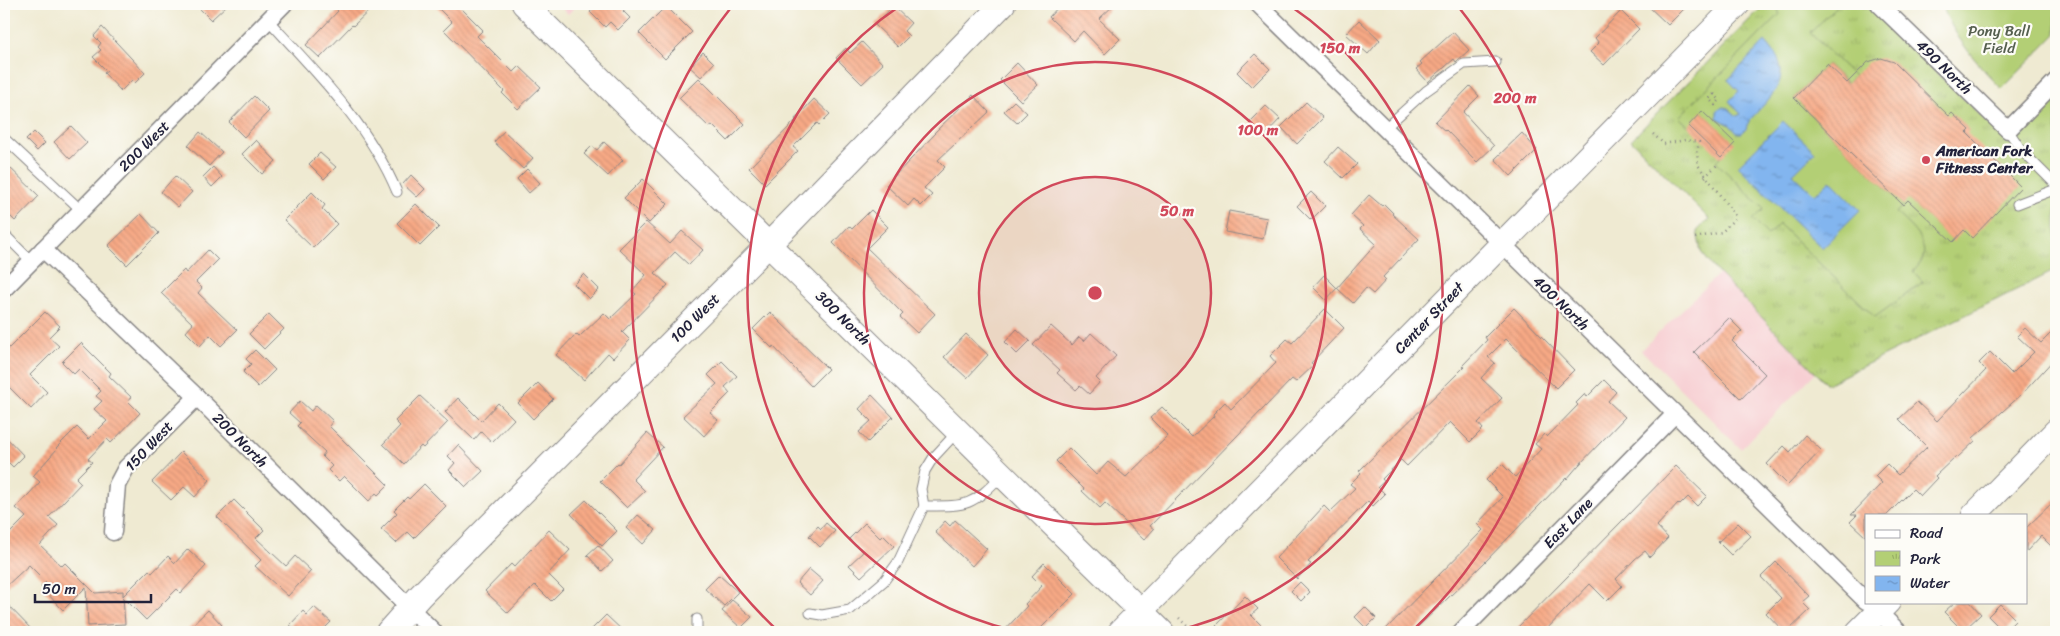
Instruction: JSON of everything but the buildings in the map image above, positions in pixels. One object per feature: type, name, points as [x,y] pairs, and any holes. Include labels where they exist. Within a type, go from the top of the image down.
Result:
[{"type":"street","name":"200 West","points":[[4,289],[284,4]]},
{"type":"street","name":"300 North","points":[[524,4],[1141,611],[1170,625]]},
{"type":"street","name":"100 West","points":[[388,632],[1003,4]]},
{"type":"street","name":"400 North","points":[[1258,4],[1675,414],[1865,594]]},
{"type":"street","name":"Center Street","points":[[1120,632],[1738,4]]},
{"type":"street","name":"490 North","points":[[1879,4],[2008,130]]},
{"type":"street","points":[[2008,130],[2056,80]]},
{"type":"street","name":"200 North","points":[[43,249],[434,632]]},
{"type":"street","name":"150 West","points":[[113,532],[117,485],[126,468],[196,397]]},
{"type":"street","name":"East Lane","points":[[1461,632],[1675,414]]},
{"type":"street","points":[[1975,514],[2056,431]]},
{"type":"street","name":"400 North","points":[[1875,604],[1899,632]]},
{"type":"street","points":[[1858,632],[1875,604]]},
{"type":"lane","points":[[268,20],[350,111],[386,166],[397,192]]},
{"type":"lane","points":[[1384,129],[1426,91],[1464,64],[1496,62]]},
{"type":"lane","points":[[2008,130],[2022,151],[2056,187],[2017,204]]},
{"type":"lane","points":[[4,138],[81,210]]},
{"type":"lane","points":[[4,234],[31,262]]},
{"type":"lane","points":[[810,613],[822,615],[850,610],[877,587],[898,562],[924,506],[921,489],[925,471],[933,458],[958,431]]},
{"type":"lane","points":[[924,506],[959,505],[972,502],[1002,475]]},
{"type":"lane","points":[[697,619],[697,632]]},
{"type":"path","points":[[1653,134],[1664,144],[1686,140],[1699,142],[1697,152],[1698,165],[1736,217],[1722,232],[1695,238]]},
{"type":"path","points":[[1705,177],[1718,164]]},
{"type":"path","points":[[1170,625],[1193,632]]},
{"type":"shaded area","points":[[558,4],[578,4],[568,14]]},
{"type":"shaded area","points":[[1721,272],[1819,369],[1741,449],[1641,350]]},
{"type":"green space","name":"American Fork Fitness Center","points":[[1765,4],[1865,4],[2009,143],[2056,97],[2056,270],[1827,384],[1719,274],[1701,252],[1697,231],[1709,219],[1631,140]]},
{"type":"green space","points":[[1785,4],[1839,4],[1810,33],[1854,76],[1847,83],[1827,64],[1794,98],[1903,205],[1896,213],[1915,232],[1923,247],[1924,255],[1913,271],[1923,282],[1875,317],[1779,224],[1768,235],[1753,220],[1764,209],[1716,162],[1721,157],[1679,117],[1780,14],[1778,11]]},
{"type":"green space","name":"Pony Ball Field","points":[[1941,4],[2056,4],[2056,34],[2002,89],[1967,50]]},
{"type":"water","points":[[1765,41],[1778,60],[1781,77],[1774,93],[1751,119],[1746,129],[1742,133],[1737,133],[1730,125],[1717,118],[1717,111],[1723,107],[1728,108],[1737,116],[1741,114],[1729,101],[1739,91],[1728,80]]},
{"type":"water","points":[[1783,121],[1815,152],[1793,174],[1815,195],[1830,180],[1860,210],[1822,248],[1738,166]]},
{"type":"place","name":"American Fork Fitness Center","points":[[1926,160]]}]
